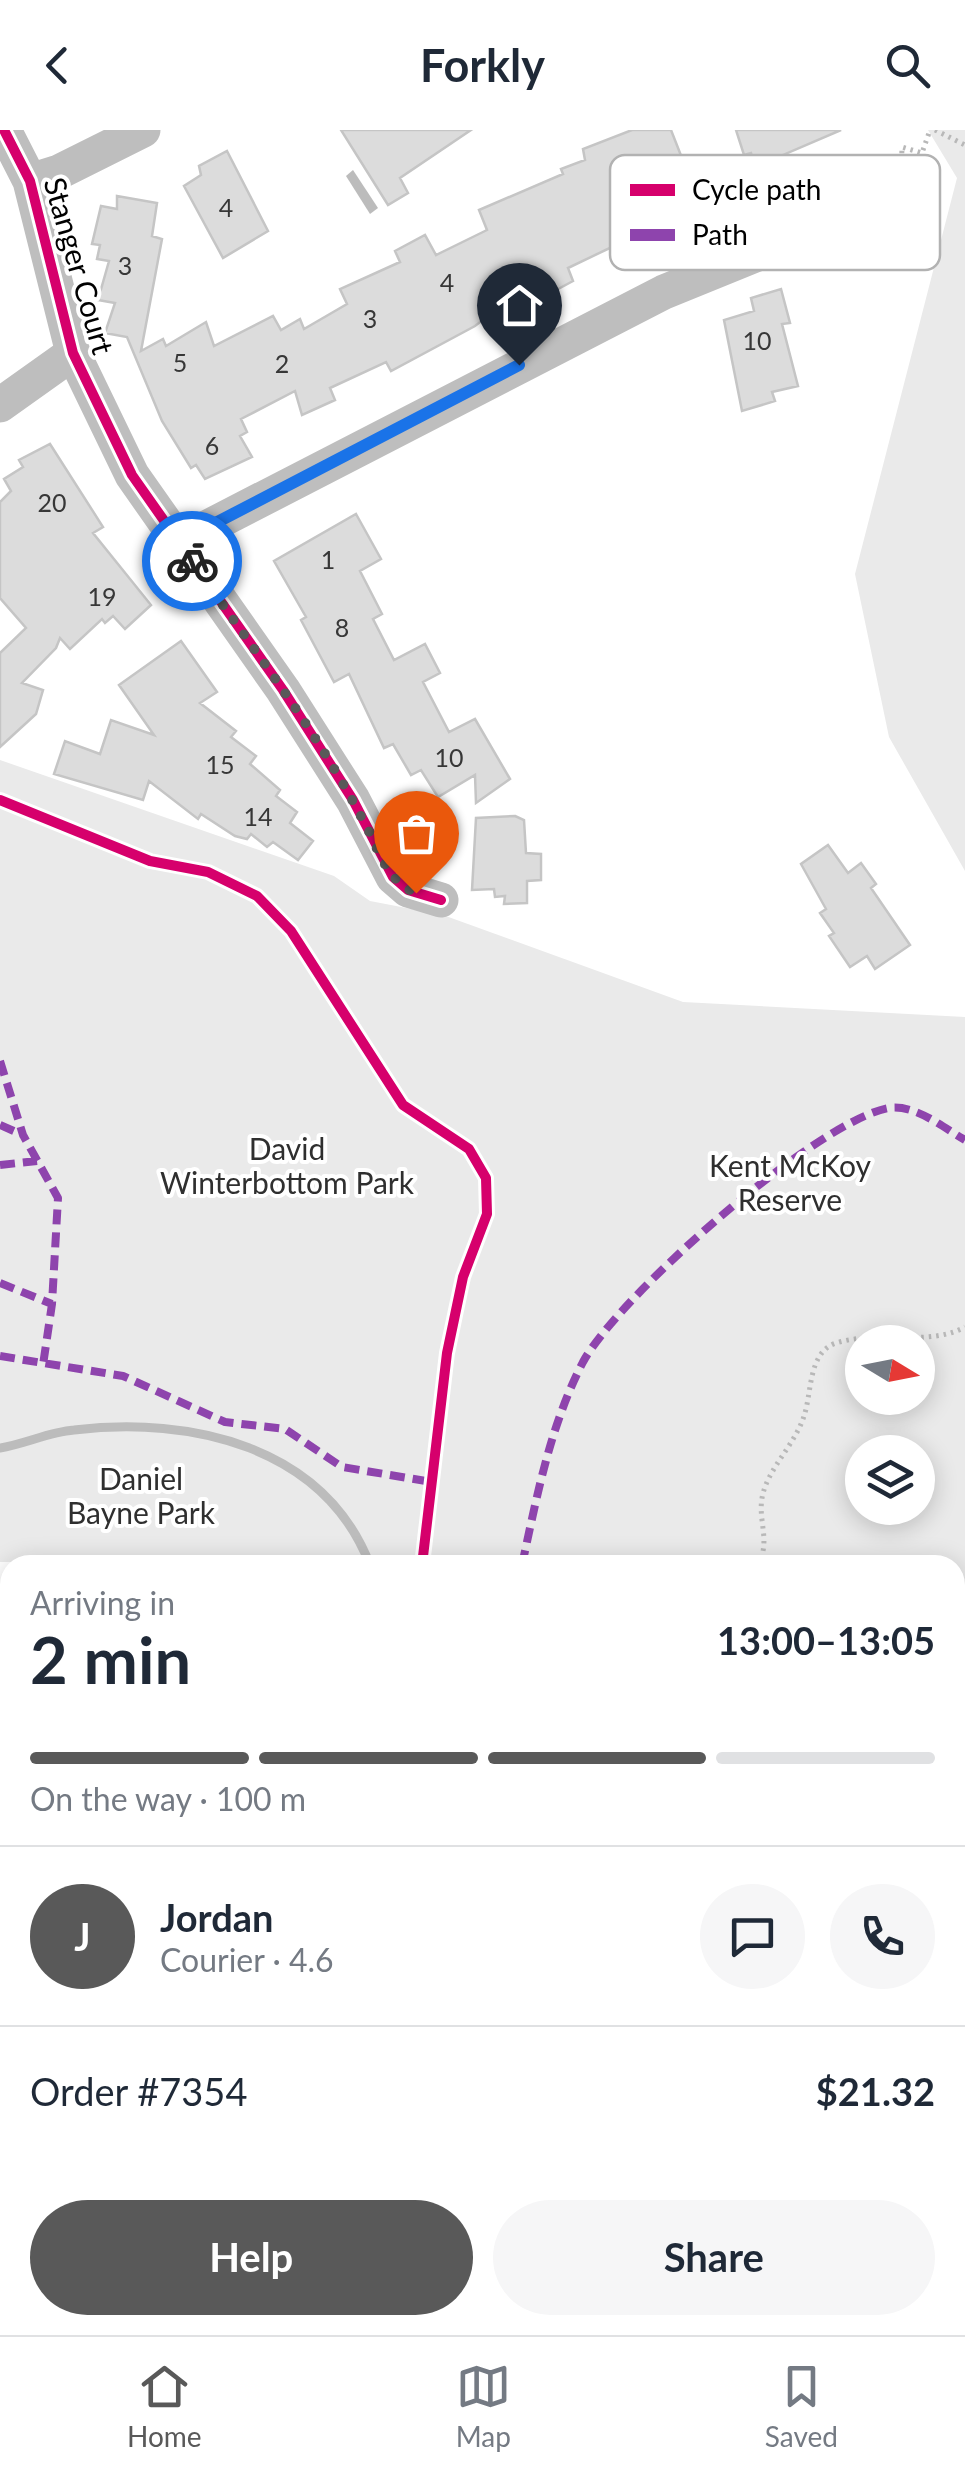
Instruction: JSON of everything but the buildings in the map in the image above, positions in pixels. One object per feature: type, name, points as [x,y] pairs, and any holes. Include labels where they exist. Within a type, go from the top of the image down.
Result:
[{"type":"street","name":"Stanger Court","points":[[4,130],[30,181],[73,353],[132,475],[283,690],[398,883],[441,900]]},
{"type":"street","points":[[30,181],[84,161],[143,130]]},
{"type":"street","points":[[179,542],[585,331],[715,270]]},
{"type":"street","points":[[0,405],[73,353]]},
{"type":"street","points":[[373,838],[433,818]]},
{"type":"path","points":[[902,155],[902,147],[922,152],[933,130],[965,144]]},
{"type":"path","points":[[761,1555],[766,1536],[762,1494],[803,1420],[816,1363],[825,1350],[855,1339],[936,1334],[965,1327]]},
{"type":"green space","points":[[928,130],[965,130],[965,871],[889,737],[855,574],[933,270],[940,270],[940,244],[957,178]]},
{"type":"green space","name":"David Winterbottom Park","points":[[0,760],[334,876],[370,901],[443,915],[683,1002],[965,1017],[965,1555],[0,1555]]},
{"type":"shaded area","points":[[353,170],[378,208],[370,214],[346,176]]},
{"type":"waterway","points":[[0,1448],[65,1431],[118,1427],[163,1428],[207,1435],[249,1448],[287,1466],[321,1492],[349,1524],[365,1555]]},
{"type":"marked path","points":[[0,1061],[23,1135],[58,1198],[52,1304],[43,1365]]},
{"type":"marked path","points":[[524,1555],[553,1436],[583,1362],[603,1333],[676,1256],[769,1177],[856,1120],[899,1108],[929,1118],[965,1140]]},
{"type":"marked path","points":[[0,1125],[23,1135]]},
{"type":"marked path","points":[[0,1165],[37,1161]]},
{"type":"marked path","points":[[0,1283],[52,1304]]},
{"type":"marked path","points":[[0,1356],[123,1376],[225,1422],[285,1429],[342,1467],[432,1482]]},
{"type":"cycle path","points":[[4,130],[30,181],[73,353],[132,475],[283,690],[353,800],[393,877],[408,890],[441,900]]},
{"type":"cycle path","points":[[0,800],[150,861],[208,872],[257,896],[291,931],[403,1105],[469,1149],[486,1178],[487,1214],[463,1277],[447,1353],[423,1555]]},
{"type":"way so far","points":[[192,561],[283,690],[352,800],[393,877],[416,893]]},
{"type":"route","points":[[192,561],[179,542],[519,365]]},
{"type":"park label","name":"Kent McKoy Reserve","points":[[790,1184]]},
{"type":"park label","name":"Daniel Bayne Park","points":[[141,1497]]}]
